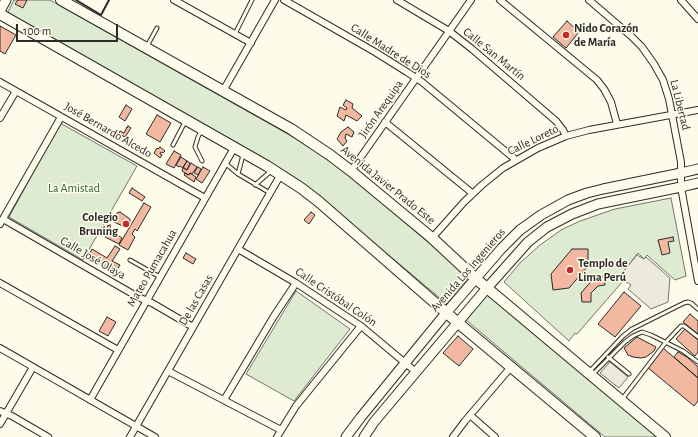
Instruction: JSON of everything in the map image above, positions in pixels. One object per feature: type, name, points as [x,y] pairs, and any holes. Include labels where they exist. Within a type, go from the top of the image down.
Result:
[{"type":"main road","name":"Avenida Javier Prado Este","points":[[61,0],[303,137],[330,155],[432,238],[487,288],[665,437]]},
{"type":"main road","points":[[0,14],[277,172],[301,188],[594,437]]},
{"type":"street","points":[[0,11],[6,0]]},
{"type":"street","points":[[174,0],[251,43]]},
{"type":"street","points":[[223,91],[275,0]]},
{"type":"street","name":"Calle Madre de Dios","points":[[284,0],[375,52],[416,78],[516,160]]},
{"type":"street","name":"Jirón Arequipa","points":[[351,171],[471,0]]},
{"type":"street","points":[[500,0],[597,80],[611,102],[617,124]]},
{"type":"street","name":"La Libertad","points":[[589,0],[631,36],[648,55],[663,80],[669,99],[681,164],[681,187],[698,281]]},
{"type":"street","points":[[681,0],[698,19]]},
{"type":"street","name":"Calle San Martín","points":[[401,1],[449,31],[490,64],[552,116],[560,125],[566,136]]},
{"type":"street","name":"José Bernardo Alcedo","points":[[0,82],[205,198]]},
{"type":"street","points":[[0,118],[16,90]]},
{"type":"street","name":"Calle Loreto","points":[[432,238],[472,193],[492,176],[516,160],[547,144],[566,136],[589,130],[698,110]]},
{"type":"street","points":[[1,221],[62,117]]},
{"type":"street","points":[[386,122],[472,193]]},
{"type":"street","name":"Mateo Pumacahua","points":[[90,400],[234,148]]},
{"type":"street","name":"Avenida Los Ingenieros","points":[[346,437],[361,416],[446,312],[501,249],[520,230],[541,215],[568,200],[587,193],[698,169]]},
{"type":"street","name":"De las Casas","points":[[130,437],[270,193],[277,172]]},
{"type":"street","points":[[364,437],[374,422],[457,322],[528,242],[547,227],[572,214],[598,204],[698,183]]},
{"type":"street","name":"Calle José Olaya","points":[[1,221],[193,327]]},
{"type":"street","name":"Calle Cristóbal Colón","points":[[238,249],[296,283],[361,326],[416,372]]},
{"type":"street","points":[[0,283],[118,350]]},
{"type":"street","points":[[224,400],[274,316],[296,283]]},
{"type":"street","points":[[277,437],[296,406],[361,326]]},
{"type":"street","points":[[0,348],[155,437]]},
{"type":"street","points":[[0,424],[3,412],[33,367]]},
{"type":"street","points":[[453,437],[511,367]]},
{"type":"street","points":[[168,371],[281,430]]},
{"type":"street","points":[[3,412],[48,437]]},
{"type":"street","points":[[470,415],[495,437]]},
{"type":"lane","points":[[235,34],[252,0]]},
{"type":"lane","points":[[146,48],[157,28]]},
{"type":"lane","points":[[173,145],[186,121]]},
{"type":"lane","points":[[202,130],[195,147],[202,161]]},
{"type":"lane","points":[[238,174],[243,153]]},
{"type":"lane","points":[[225,163],[238,174],[270,193]]},
{"type":"lane","points":[[255,185],[277,172]]},
{"type":"lane","points":[[130,260],[160,277]]},
{"type":"lane","points":[[590,374],[605,354],[623,336],[632,330],[684,303],[691,303],[698,309]]},
{"type":"lane","points":[[621,400],[666,342],[682,325],[698,337]]},
{"type":"lane","points":[[590,374],[625,342],[642,332],[683,351],[698,362]]},
{"type":"lane","points":[[605,354],[629,374]]},
{"type":"green space","points":[[14,0],[50,0],[316,151],[344,171],[469,277],[447,304],[296,178],[244,147],[7,14]]},
{"type":"green space","name":"La Amistad","points":[[60,123],[137,166],[83,260],[9,217]]},
{"type":"green space","points":[[671,198],[686,276],[675,280],[647,255],[644,259],[638,253],[619,277],[623,281],[577,334],[575,333],[569,341],[504,282],[520,263],[540,245],[561,230],[580,221],[615,209]]},
{"type":"green space","points":[[296,291],[350,329],[294,401],[246,374]]},
{"type":"green space","points":[[486,294],[658,437],[605,437],[465,319]]},
{"type":"shaded area","points":[[637,255],[644,259],[646,257],[670,278],[668,302],[651,309],[628,289],[631,285],[619,277]]},
{"type":"shaded area","points":[[610,362],[628,377],[619,388],[600,373]]},
{"type":"building","points":[[18,0],[27,0],[23,8],[15,4]]},
{"type":"building","name":"Nido Corazón de María","points":[[567,21],[579,32],[566,48],[553,37]]},
{"type":"building","points":[[0,26],[16,35],[5,54],[0,51]]},
{"type":"building","points":[[346,100],[353,104],[352,108],[362,116],[357,121],[346,115],[344,121],[337,116],[340,107],[346,110],[347,108],[343,105]]},
{"type":"building","points":[[126,105],[132,109],[125,121],[119,117]]},
{"type":"building","points":[[157,115],[171,123],[160,142],[146,134]]},
{"type":"building","points":[[128,126],[131,128],[125,137],[119,134],[120,131],[124,133]]},
{"type":"building","points":[[348,127],[354,132],[352,137],[346,134],[345,138],[347,141],[343,146],[337,139],[341,132]]},
{"type":"building","points":[[160,147],[165,151],[163,153],[161,152],[160,154],[162,155],[160,158],[154,153],[157,148],[158,149]]},
{"type":"building","points":[[174,151],[181,155],[174,168],[166,164]]},
{"type":"building","points":[[181,157],[187,161],[183,168],[176,165]]},
{"type":"building","points":[[187,161],[190,163],[187,170],[183,167]]},
{"type":"building","points":[[191,163],[197,167],[192,174],[190,173],[188,175],[182,171],[183,168],[187,170]]},
{"type":"building","points":[[198,167],[201,169],[198,175],[194,173]]},
{"type":"building","points":[[203,167],[210,171],[202,183],[196,179]]},
{"type":"building","points":[[185,173],[189,175],[190,173],[196,177],[194,182],[184,175]]},
{"type":"building","points":[[132,188],[145,197],[142,201],[129,193]]},
{"type":"building","points":[[144,203],[151,207],[137,231],[135,229],[132,234],[135,237],[128,250],[119,245]]},
{"type":"building","points":[[120,212],[130,219],[130,222],[125,227],[114,222],[117,213]]},
{"type":"building","points":[[311,212],[315,215],[309,224],[304,220]]},
{"type":"building","points":[[110,225],[111,231],[122,238],[119,244],[105,237],[108,231],[107,226]]},
{"type":"building","points":[[673,237],[674,241],[668,242],[670,253],[662,255],[658,240]]},
{"type":"building","points":[[115,246],[120,249],[112,261],[120,265],[115,273],[88,256],[92,249],[107,258]]},
{"type":"building","name":"Templo de Lima Perú","points":[[572,249],[588,249],[588,266],[569,288],[553,290],[551,274]]},
{"type":"building","points":[[186,253],[196,259],[193,264],[183,258]]},
{"type":"building","points":[[604,276],[605,285],[598,286],[591,293],[591,302],[582,302],[581,293],[595,277]]},
{"type":"building","points":[[624,292],[641,306],[615,337],[598,324]]},
{"type":"building","points":[[690,314],[698,321],[698,334],[683,322]]},
{"type":"building","points":[[107,317],[116,322],[108,336],[99,331]]},
{"type":"building","points":[[685,329],[698,340],[698,352],[695,356],[676,339]]},
{"type":"building","points":[[458,336],[473,349],[459,366],[443,353]]},
{"type":"building","points":[[637,337],[656,347],[654,351],[646,357],[641,358],[628,355],[624,348]]},
{"type":"building","points":[[663,348],[698,378],[698,401],[694,406],[647,367]]},
{"type":"building","points":[[678,352],[687,357],[698,367],[698,378],[674,357]]},
{"type":"wall","points":[[76,0],[101,15],[109,0]]},
{"type":"place","name":"Nido Corazón de María","points":[[566,35]]},
{"type":"place","name":"Colegio Bruning","points":[[126,224]]},
{"type":"place","name":"Templo de Lima Perú","points":[[570,270]]}]
